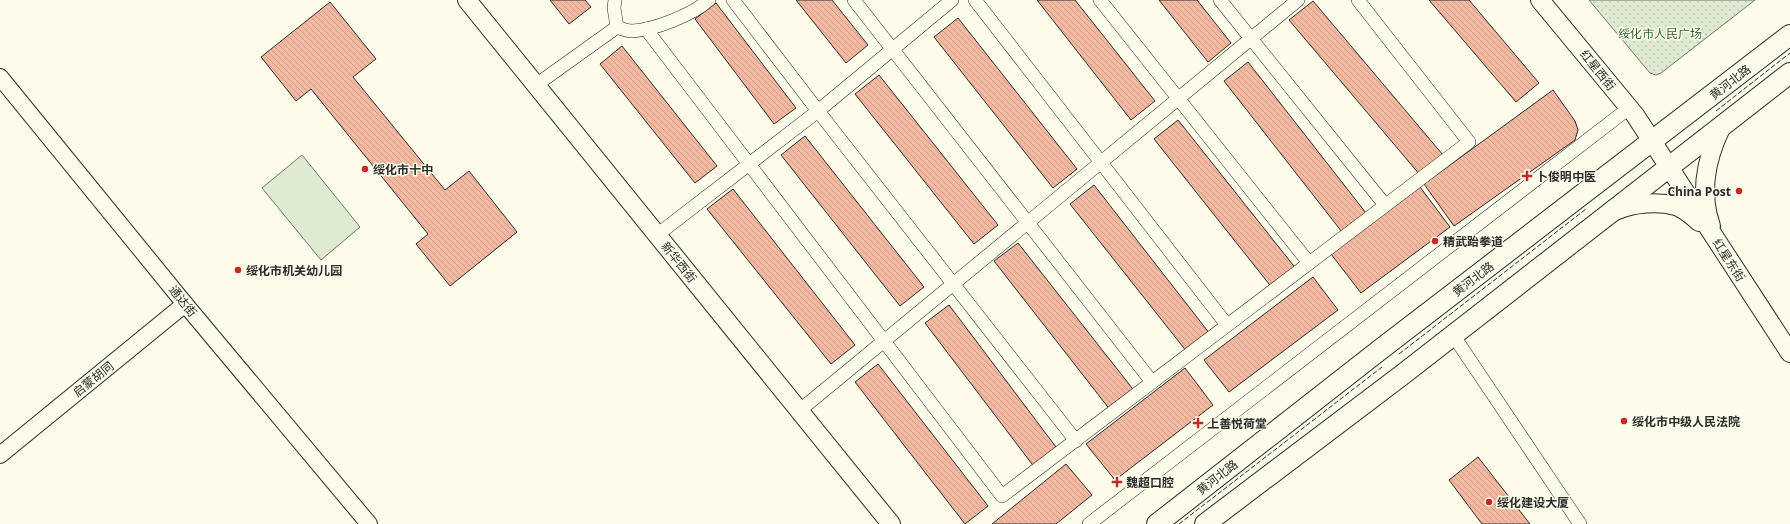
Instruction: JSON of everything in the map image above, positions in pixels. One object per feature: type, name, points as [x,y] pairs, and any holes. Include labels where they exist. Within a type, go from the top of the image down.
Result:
[{"type":"main road","name":"新华西街","points":[[467,0],[891,524]]},
{"type":"main road","name":"红星西街","points":[[1540,0],[1629,108],[1652,141]]},
{"type":"main road","name":"黄河北路","points":[[1157,524],[1381,348],[1790,35]]},
{"type":"main road","points":[[1206,524],[1453,335],[1790,73]]},
{"type":"main road","points":[[1716,240],[1710,222],[1705,183],[1709,156],[1721,128]]},
{"type":"main road","name":"红星东街","points":[[1652,141],[1790,353]]},
{"type":"main road","points":[[1606,215],[1625,207],[1643,203],[1677,206],[1688,213],[1716,240]]},
{"type":"street","points":[[615,0],[614,8],[617,27]]},
{"type":"street","points":[[617,27],[630,31],[646,29],[680,17],[709,0]]},
{"type":"street","points":[[733,0],[1076,441]]},
{"type":"street","points":[[854,0],[1152,382]]},
{"type":"street","points":[[657,235],[818,111],[952,0]]},
{"type":"street","points":[[975,0],[1227,325]]},
{"type":"street","points":[[1100,0],[1309,263]]},
{"type":"street","points":[[1220,0],[1385,205]]},
{"type":"street","points":[[799,410],[1298,0]]},
{"type":"street","points":[[646,29],[1002,496],[1469,142],[1358,0]]},
{"type":"street","points":[[536,85],[617,27]]},
{"type":"street","name":"通达街","points":[[0,77],[185,304],[369,524]]},
{"type":"street","points":[[1089,524],[1629,108]]},
{"type":"street","name":"启蒙胡同","points":[[0,455],[185,304]]},
{"type":"street","points":[[1453,335],[1580,524]]},
{"type":"green space","name":"绥化市人民广场","points":[[1589,0],[1755,0],[1661,73],[1656,75],[1650,73]]},
{"type":"green space","points":[[302,155],[360,227],[321,260],[262,188]]},
{"type":"building","points":[[550,0],[585,0],[591,7],[569,24]]},
{"type":"building","points":[[796,0],[832,0],[868,45],[846,63]]},
{"type":"building","points":[[1037,0],[1075,0],[1155,101],[1131,120]]},
{"type":"building","points":[[1159,0],[1197,0],[1231,43],[1208,62]]},
{"type":"building","points":[[1429,0],[1469,0],[1539,83],[1516,102]]},
{"type":"building","points":[[1313,1],[1443,155],[1420,175],[1289,20]]},
{"type":"building","points":[[330,2],[376,59],[353,77],[445,190],[469,171],[517,232],[450,286],[416,244],[428,234],[311,89],[296,101],[261,57]]},
{"type":"building","points":[[716,3],[796,108],[774,124],[695,19]]},
{"type":"building","points":[[958,18],[1077,169],[1053,188],[934,37]]},
{"type":"building","points":[[622,46],[717,166],[695,183],[600,64]]},
{"type":"building","points":[[1248,62],[1366,213],[1342,232],[1224,81]]},
{"type":"building","points":[[879,75],[998,225],[974,244],[855,94]]},
{"type":"building","points":[[1553,90],[1575,121],[1578,130],[1575,140],[1454,226],[1424,184]]},
{"type":"building","points":[[1178,120],[1297,270],[1273,289],[1154,139]]},
{"type":"building","points":[[805,136],[924,287],[900,306],[781,155]]},
{"type":"building","points":[[1094,185],[1210,334],[1187,352],[1070,204]]},
{"type":"building","points":[[1420,187],[1450,227],[1361,293],[1331,254]]},
{"type":"building","points":[[733,189],[855,345],[831,364],[707,209]]},
{"type":"building","points":[[1018,243],[1136,393],[1111,411],[994,261]]},
{"type":"building","points":[[1313,277],[1338,310],[1229,392],[1204,360]]},
{"type":"building","points":[[949,305],[1059,451],[1035,468],[925,323]]},
{"type":"building","points":[[878,364],[988,506],[965,524],[855,382]]},
{"type":"building","points":[[1185,368],[1213,405],[1115,480],[1086,444]]},
{"type":"building","name":"绥化建设大厦","points":[[1478,457],[1530,524],[1482,524],[1449,480]]},
{"type":"building","points":[[1066,464],[1092,495],[1056,524],[992,524]]},
{"type":"fence","points":[[1716,111],[1790,53]]},
{"type":"fence","points":[[1399,354],[1586,209]]},
{"type":"fence","points":[[1179,524],[1382,367]]},
{"type":"place","name":"绥化市十中","points":[[365,169]]},
{"type":"place","name":"卜俊明中医","points":[[1527,176]]},
{"type":"place","name":"China Post","points":[[1739,191]]},
{"type":"place","name":"精武跆拳道","points":[[1435,241]]},
{"type":"place","name":"绥化市机关幼儿园","points":[[238,270]]},
{"type":"place","name":"绥化市中级人民法院","points":[[1624,421]]},
{"type":"place","name":"上善悦荷堂","points":[[1198,423]]},
{"type":"place","name":"魏超口腔","points":[[1117,482]]},
{"type":"place","name":"绥化建设大厦","points":[[1489,502]]}]
